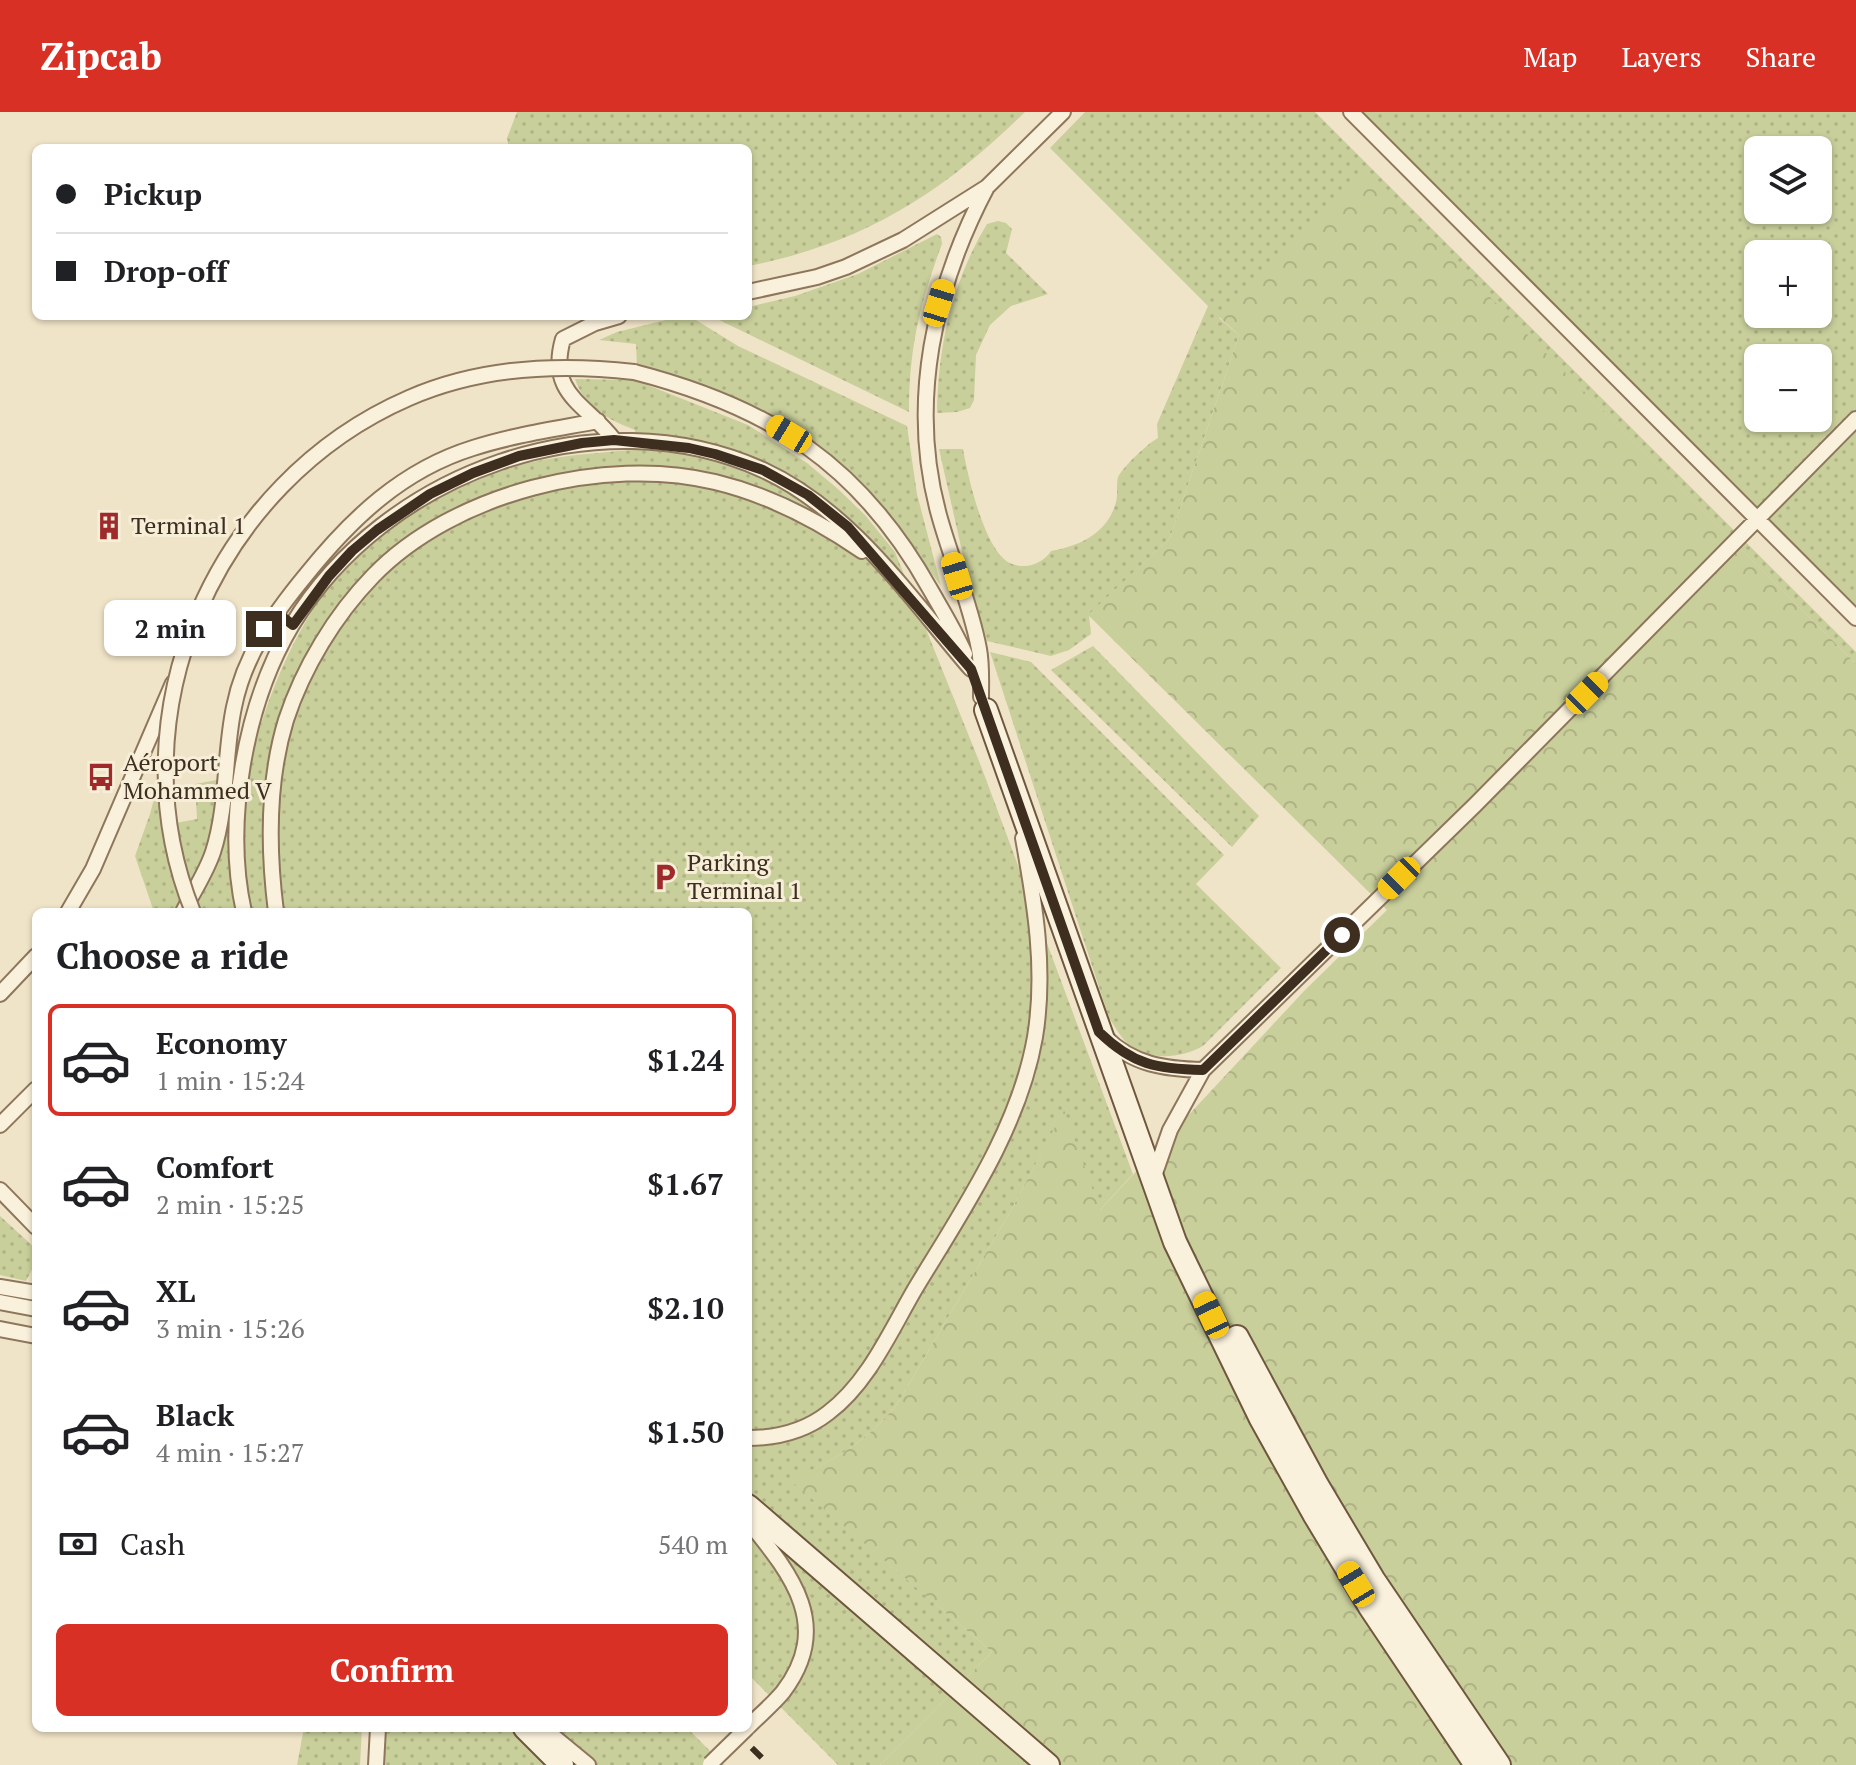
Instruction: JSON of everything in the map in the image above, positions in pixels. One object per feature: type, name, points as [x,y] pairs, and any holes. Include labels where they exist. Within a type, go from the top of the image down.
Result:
[{"type":"main road","points":[[983,704],[1175,1242],[1261,1419],[1314,1514],[1370,1607],[1476,1765]]},
{"type":"main road","points":[[1175,1242],[1201,1270],[1317,1485],[1373,1579],[1499,1765]]},
{"type":"main road","points":[[752,1509],[1048,1765]]},
{"type":"main road","points":[[529,1732],[562,1765]]},
{"type":"street","points":[[752,291],[817,277],[875,255],[987,187],[1063,112]]},
{"type":"street","points":[[1351,112],[1856,618]]},
{"type":"street","points":[[983,704],[979,647],[938,512],[930,470],[926,397],[939,303],[957,250],[987,187]]},
{"type":"street","points":[[605,320],[563,339],[560,367],[563,381],[576,404],[598,421],[614,440]]},
{"type":"street","points":[[70,908],[93,869],[175,679],[196,611],[235,540],[284,481],[343,433],[410,397],[445,384],[494,373],[558,366],[634,372],[704,392],[740,407],[805,444],[834,467],[886,521],[908,552],[950,624],[983,704]]},
{"type":"street","points":[[1153,1179],[1170,1130],[1203,1070],[1475,805],[1856,419]]},
{"type":"street","points":[[185,908],[212,854],[223,795],[233,708],[254,648],[276,612],[339,535],[367,508],[418,473],[469,449],[598,421]]},
{"type":"street","points":[[243,908],[237,859],[239,797],[245,754],[262,693],[293,625],[352,551],[403,511],[458,479],[519,456],[614,440],[689,448],[763,470],[808,495],[866,545],[971,669]]},
{"type":"street","points":[[276,908],[271,846],[273,787],[283,734],[295,698],[320,647],[354,598],[392,558],[434,529],[485,504],[525,490],[590,476],[656,474],[714,481],[769,499],[826,527],[882,565]]},
{"type":"street","points":[[276,612],[293,625]]},
{"type":"street","points":[[175,679],[167,737],[167,795],[178,866],[192,908]]},
{"type":"street","points":[[223,795],[239,797]]},
{"type":"street","points":[[752,1438],[776,1436],[810,1424],[827,1414],[858,1383],[968,1200],[1009,1124],[1024,1083],[1035,1038],[1040,985],[1036,911],[1015,795]]},
{"type":"street","points":[[0,994],[32,960]]},
{"type":"street","points":[[1099,1032],[1116,1049],[1138,1061],[1161,1068],[1203,1070]]},
{"type":"street","points":[[0,1125],[32,1093]]},
{"type":"street","points":[[0,1190],[32,1223]]},
{"type":"street","points":[[0,1287],[32,1292]]},
{"type":"street","points":[[0,1302],[32,1308]]},
{"type":"street","points":[[0,1329],[32,1335]]},
{"type":"street","points":[[752,1526],[784,1566],[801,1601],[804,1640],[800,1659],[782,1693],[752,1722]]},
{"type":"street","points":[[376,1765],[378,1732]]},
{"type":"street","points":[[548,1732],[588,1765]]},
{"type":"street","points":[[709,1764],[742,1732]]},
{"type":"green space","points":[[517,112],[1025,112],[963,167],[899,211],[828,244],[752,265],[752,144],[508,144],[507,138]]},
{"type":"green space","points":[[1085,112],[1315,112],[1856,652],[1856,664],[1364,172],[1219,318],[1239,335],[1170,538],[1089,615],[1091,634],[1069,650],[1051,656],[987,641],[968,578],[939,449],[963,449],[982,521],[995,548],[1007,561],[1018,566],[1033,565],[1051,551],[1082,541],[1107,522],[1117,499],[1118,477],[1142,450],[1158,438],[1157,424],[1208,306],[1050,148]]},
{"type":"green space","points":[[1351,112],[1856,112],[1856,614]]},
{"type":"green space","points":[[1364,171],[1856,664],[1856,1765],[880,1765],[992,1652],[791,1481],[864,1438],[899,1401],[1013,1207],[1064,1110],[1100,1210],[1305,990],[1387,910],[1088,615],[1170,538],[1239,335],[1219,317]]},
{"type":"green space","points":[[998,221],[1012,229],[1006,253],[1048,294],[1011,306],[990,325],[976,355],[974,400],[970,408],[937,413],[940,363],[956,292],[987,224]]},
{"type":"green space","points":[[937,234],[941,237],[942,244],[917,326],[909,412],[719,320],[752,320],[752,306],[795,296],[858,274]]},
{"type":"green space","points":[[666,320],[696,320],[738,346],[907,426],[917,494],[941,586],[887,511],[832,456],[775,417],[744,402],[637,367],[636,344],[599,340],[617,332]]},
{"type":"green space","points":[[575,379],[635,380],[748,425],[807,463],[838,489],[865,515],[895,552],[981,766],[1133,1174],[1099,1211],[1064,1111],[1013,1207],[899,1401],[864,1438],[792,1481],[992,1652],[880,1765],[838,1765],[752,1678],[752,908],[153,908],[135,856],[160,777],[165,825],[197,819],[195,784],[248,774],[266,708],[312,610],[356,555],[381,532],[428,503],[512,467],[565,456],[633,450],[635,430],[599,411],[579,389]]},
{"type":"green space","points":[[1093,646],[1259,816],[1232,847],[1051,670]]},
{"type":"green space","points":[[990,652],[1031,662],[1224,855],[1196,884],[1281,968],[1203,1046],[1173,1056],[1152,1055],[1132,1047],[1109,1018]]},
{"type":"green space","points":[[0,1216],[32,1245],[32,1270],[26,1281],[0,1275]]},
{"type":"green space","points":[[303,1732],[362,1732],[360,1765],[297,1765]]},
{"type":"green space","points":[[378,1732],[691,1732],[724,1765],[376,1765]]},
{"type":"railway","points":[[736,1732],[769,1765]]},
{"type":"place","name":"Terminal 1","points":[[109,526]]},
{"type":"place","name":"Aéroport Mohammed V","points":[[101,777]]},
{"type":"place","name":"Parking Terminal 1","points":[[665,877]]},
{"type":"route","points":[[264,629],[276,612],[293,625],[312,597],[352,551],[403,511],[458,479],[488,467],[550,449],[614,440],[664,444],[715,454],[763,470],[828,510],[866,545],[971,669],[1099,1032],[1116,1049],[1138,1061],[1161,1068],[1203,1070],[1342,935]]}]
